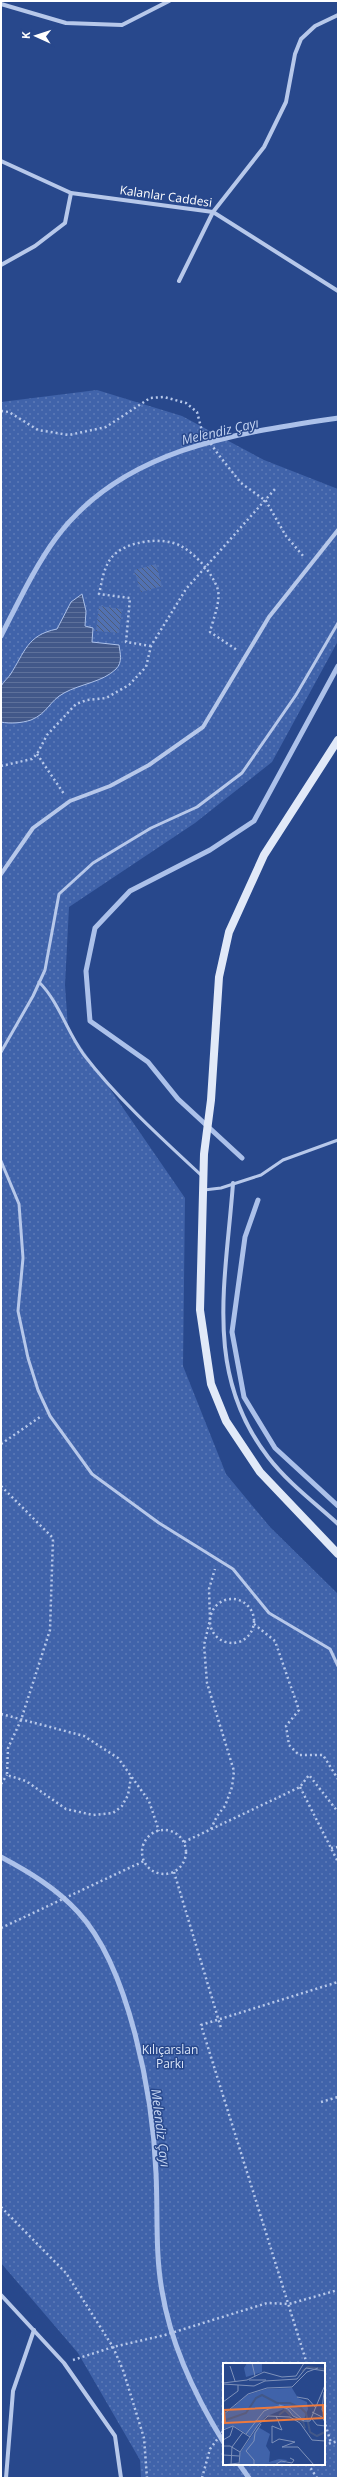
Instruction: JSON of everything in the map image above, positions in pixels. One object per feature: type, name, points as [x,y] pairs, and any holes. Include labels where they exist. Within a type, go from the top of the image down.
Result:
[{"type":"main road","points":[[338,740],[264,855],[229,932],[219,977],[211,1100],[204,1154],[200,1310],[211,1384],[226,1422],[260,1472],[338,1554]]},
{"type":"street","points":[[1,4],[66,23],[122,25],[169,1]]},
{"type":"street","points":[[179,281],[213,212],[264,147],[286,102],[295,54],[301,39],[315,26],[338,16]]},
{"type":"street","name":"Kalanlar Caddesi","points":[[1,161],[71,193],[213,212],[338,291]]},
{"type":"street","points":[[1,265],[35,246],[65,223],[71,193]]},
{"type":"street","points":[[1,874],[33,828],[70,801],[110,786],[149,765],[203,727],[269,617],[310,563],[338,530]]},
{"type":"street","points":[[233,1184],[222,1303],[224,1351],[231,1387],[245,1421],[269,1459],[338,1524]]},
{"type":"street","points":[[1,2295],[64,2363],[115,2436],[122,2478]]},
{"type":"street","points":[[6,2478],[14,2391],[34,2330]]},
{"type":"lane","points":[[1,1052],[45,970],[59,894],[93,863],[151,828],[197,807],[242,773],[296,695],[338,623]]},
{"type":"lane","points":[[39,982],[51,996],[70,1034],[96,1070],[150,1127],[203,1176]]},
{"type":"lane","points":[[202,1190],[233,1184],[261,1175],[283,1160],[338,1140]]},
{"type":"lane","points":[[1,1161],[19,1204],[23,1258],[18,1311],[28,1358],[48,1412],[92,1474],[159,1522],[233,1569],[269,1613],[330,1649],[338,1666]]},
{"type":"path","points":[[1,410],[9,412],[38,430],[69,435],[106,427],[123,418],[150,398],[164,397],[186,402],[197,412],[202,431],[218,454],[241,483],[266,501],[286,536],[310,563]]},
{"type":"path","points":[[1,766],[32,759],[37,754],[47,735],[76,704],[86,700],[106,698],[129,686],[146,667],[151,646],[186,589],[252,513],[266,501],[275,488]]},
{"type":"path","points":[[151,646],[126,642],[130,598],[99,594],[105,569],[112,556],[127,547],[141,542],[162,542],[180,545],[205,567],[218,588],[217,606],[210,632],[246,656]]},
{"type":"path","points":[[37,754],[70,801]]},
{"type":"path","points":[[1,1444],[48,1412]]},
{"type":"path","points":[[1,1486],[53,1538],[50,1630],[21,1720],[8,1748],[8,1775],[1,1784]]},
{"type":"path","points":[[211,1829],[217,1816],[225,1806],[232,1787],[234,1771],[207,1683],[204,1645],[210,1620],[215,1607],[220,1602],[234,1599],[247,1604],[251,1610],[254,1624],[248,1638],[234,1644],[219,1640],[214,1634],[210,1620],[209,1589],[218,1559]]},
{"type":"path","points":[[254,1624],[275,1641],[299,1710],[286,1726],[289,1745],[299,1755],[323,1755],[338,1779]]},
{"type":"path","points":[[1,1714],[84,1736],[118,1758],[149,1801],[159,1831]]},
{"type":"path","points":[[8,1775],[26,1781],[66,1809],[93,1815],[113,1813],[122,1806],[128,1795],[131,1777]]},
{"type":"path","points":[[184,1842],[300,1787],[309,1776],[338,1812]]},
{"type":"path","points":[[300,1787],[338,1862]]},
{"type":"path","points":[[159,1831],[173,1832],[184,1842],[186,1856],[184,1863],[174,1872],[167,1874],[153,1871],[144,1861],[143,1846],[152,1834],[159,1831]]},
{"type":"path","points":[[331,1848],[338,1847]]},
{"type":"path","points":[[1,1928],[144,1861]]},
{"type":"path","points":[[174,1872],[221,2028]]},
{"type":"path","points":[[307,2363],[201,2025],[338,1982]]},
{"type":"path","points":[[321,2102],[338,2097]]},
{"type":"path","points":[[1,2207],[66,2273],[113,2347],[123,2370],[144,2438],[147,2478]]},
{"type":"path","points":[[64,2363],[113,2347],[165,2335],[267,2303],[289,2304],[338,2290]]},
{"type":"path","points":[[325,2423],[331,2443]]},
{"type":"path","points":[[202,2478],[210,2449],[223,2431]]},
{"type":"path","points":[[325,2445],[338,2441]]},
{"type":"path","points":[[309,2465],[317,2478]]},
{"type":"green space","name":"Kılıçarslan Parkı","points":[[97,390],[182,416],[264,460],[338,489],[338,641],[272,762],[195,823],[69,907],[65,985],[68,1028],[185,1198],[183,1366],[226,1474],[270,1527],[338,1594],[338,2478],[141,2478],[140,2460],[78,2353],[1,2263],[1,402]]},
{"type":"shaded area","points":[[82,594],[86,611],[85,626],[93,628],[92,642],[119,645],[120,663],[116,669],[105,677],[70,690],[59,696],[41,714],[31,720],[16,723],[1,722],[2,684],[10,675],[33,640],[39,635],[57,629],[71,602]]},
{"type":"building","points":[[156,564],[162,586],[141,592],[134,570]]},
{"type":"building","points":[[99,606],[122,609],[119,633],[96,631]]},
{"type":"waterway","name":"Melendiz Çayı","points":[[1,636],[33,573],[56,538],[83,508],[114,484],[147,465],[184,450],[221,439],[338,418]]},
{"type":"waterway","points":[[242,1158],[178,1099],[148,1062],[90,1021],[86,971],[95,928],[130,891],[210,850],[254,821],[338,666]]},
{"type":"waterway","points":[[258,1200],[245,1237],[232,1332],[244,1397],[275,1448],[338,1506]]},
{"type":"waterway","name":"Melendiz Çayı","points":[[1,1857],[42,1881],[61,1895],[78,1912],[96,1936],[112,1966],[125,1999],[144,2072],[150,2108],[156,2173],[158,2262],[166,2311],[178,2351],[194,2389],[223,2441]]},
{"type":"waterway","name":"Melendiz Çayı","points":[[240,2465],[249,2478]]}]
